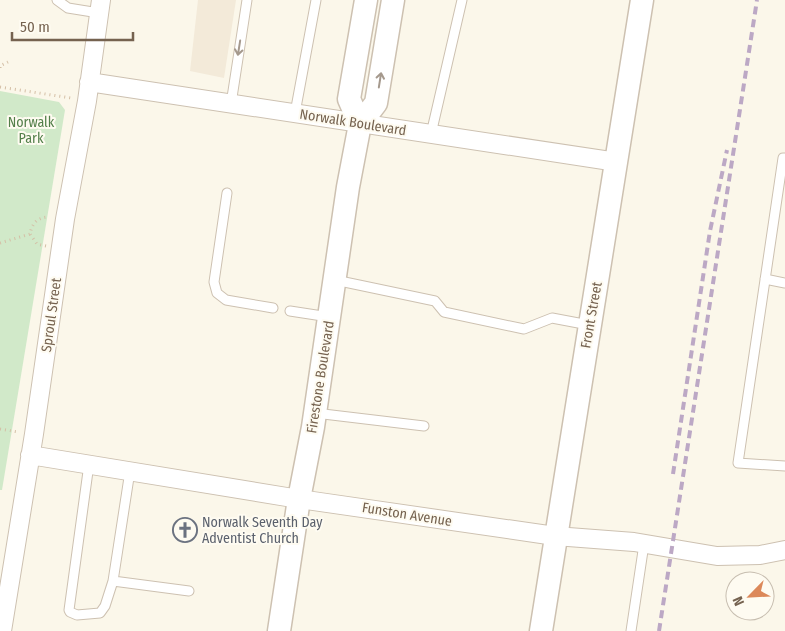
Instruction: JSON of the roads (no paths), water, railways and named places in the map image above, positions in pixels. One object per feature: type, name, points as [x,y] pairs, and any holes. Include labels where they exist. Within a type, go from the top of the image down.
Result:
[{"type":"street","points":[[360,124],[349,99],[366,0]]},
{"type":"street","name":"Firestone Boulevard","points":[[279,631],[299,499],[315,413],[348,187],[360,124],[376,103],[393,0]]},
{"type":"street","name":"Front Street","points":[[541,631],[642,0]]},
{"type":"street","name":"Sproul Street","points":[[2,631],[65,219],[100,6]]},
{"type":"street","name":"Norwalk Boulevard","points":[[89,82],[617,162]]},
{"type":"street","name":"Funston Avenue","points":[[30,455],[299,499],[555,536],[644,544],[717,556],[760,555],[785,550]]},
{"type":"lane","points":[[57,0],[68,8],[100,6]]},
{"type":"lane","points":[[230,104],[247,0]]},
{"type":"lane","points":[[295,113],[316,0]]},
{"type":"lane","points":[[431,134],[462,0]]},
{"type":"lane","points":[[785,158],[783,158],[738,463],[785,466]]},
{"type":"lane","points":[[227,193],[214,282],[217,294],[226,300],[273,308]]},
{"type":"lane","points":[[765,279],[785,284]]},
{"type":"lane","points":[[335,280],[435,301],[444,312],[524,329],[552,318],[589,325]]},
{"type":"lane","points":[[290,311],[329,317]]},
{"type":"lane","points":[[315,413],[424,426]]},
{"type":"lane","points":[[89,464],[69,610],[77,616],[100,613],[105,606],[113,581],[130,471]]},
{"type":"lane","points":[[631,631],[644,544]]},
{"type":"lane","points":[[113,581],[189,591]]},
{"type":"railway","points":[[659,631],[757,0]]},
{"type":"railway","points":[[673,474],[710,231],[727,150]]},
{"type":"place","name":"Norwalk Seventh Day Adventist Church","points":[[185,530]]},
{"type":"park label","name":"Norwalk Park","points":[[31,130]]}]
